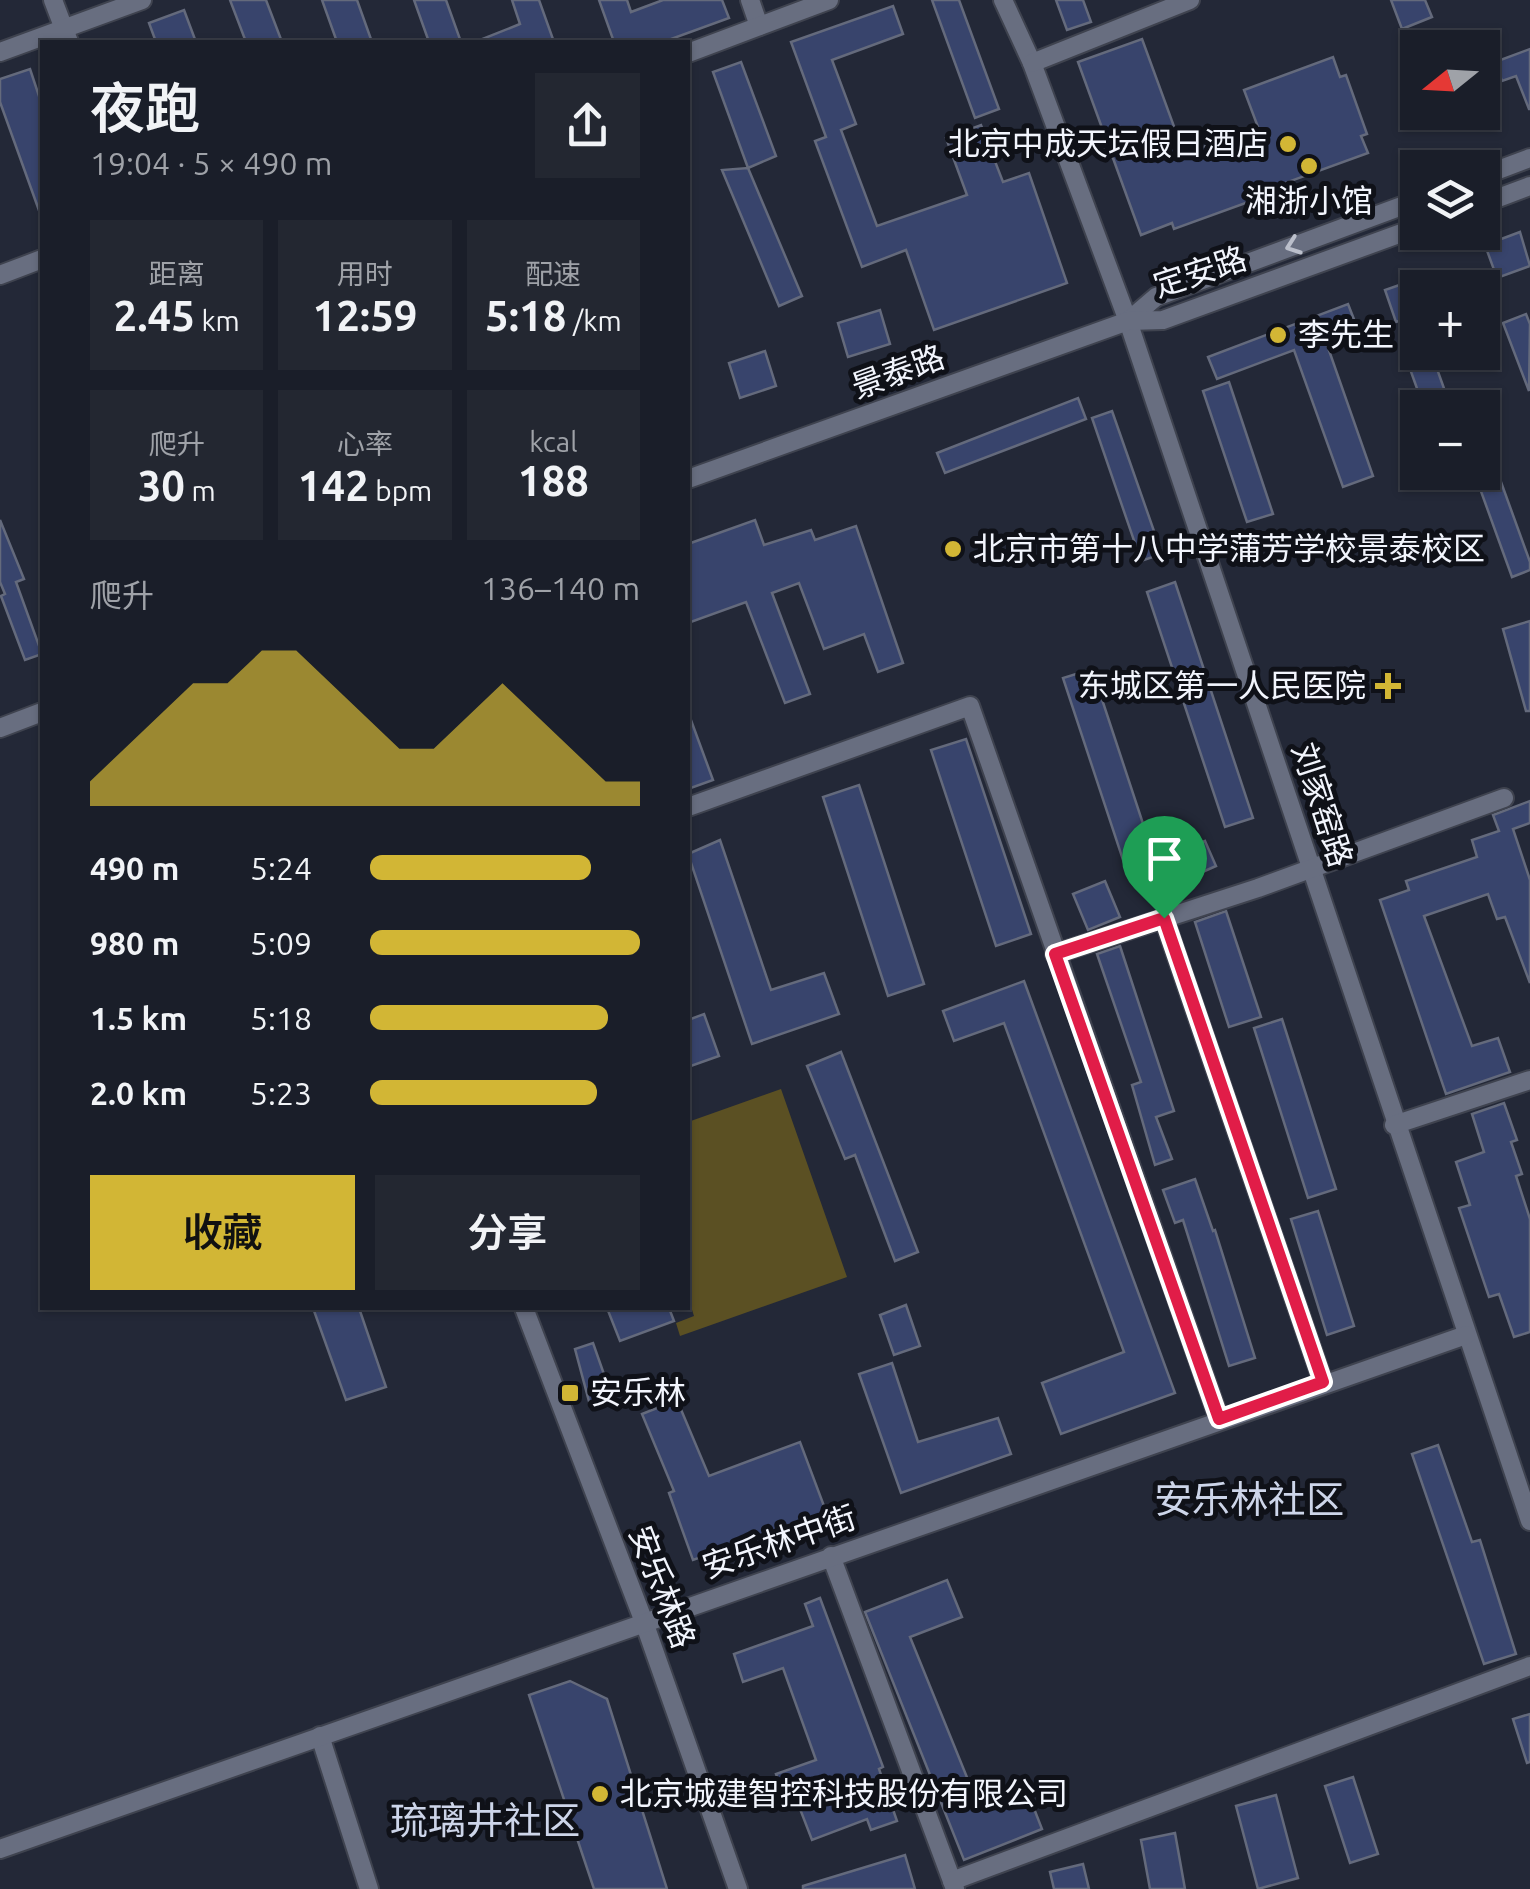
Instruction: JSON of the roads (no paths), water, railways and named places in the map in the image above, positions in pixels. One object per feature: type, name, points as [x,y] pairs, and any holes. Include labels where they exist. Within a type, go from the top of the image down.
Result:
[{"type":"street","points":[[53,0],[66,35],[142,0]]},
{"type":"street","points":[[750,0],[759,26]]},
{"type":"street","points":[[690,52],[828,0]]},
{"type":"street","name":"刘家窑路","points":[[1002,0],[1032,62],[1128,321],[1394,1126],[1530,1521]]},
{"type":"street","points":[[1032,62],[1190,0]]},
{"type":"street","points":[[0,52],[40,42]]},
{"type":"street","points":[[1500,169],[1530,158]]},
{"type":"street","points":[[1500,197],[1530,186]]},
{"type":"street","name":"定安路","points":[[1128,321],[1156,297],[1400,207]]},
{"type":"street","name":"定安路","points":[[1128,321],[1163,320],[1400,234]]},
{"type":"street","points":[[0,275],[40,260]]},
{"type":"street","name":"景泰路","points":[[690,477],[1128,321]]},
{"type":"street","points":[[690,806],[970,706],[1219,1419]]},
{"type":"street","points":[[0,728],[40,713]]},
{"type":"street","points":[[1055,954],[1504,798]]},
{"type":"street","points":[[1164,918],[1323,1382]]},
{"type":"street","points":[[1394,1126],[1530,1080]]},
{"type":"street","name":"安乐林路","points":[[525,1310],[644,1622],[738,1889]]},
{"type":"street","name":"安乐林中街","points":[[0,1849],[1466,1335]]},
{"type":"street","points":[[830,1556],[954,1885],[1530,1666]]},
{"type":"street","points":[[320,1736],[368,1889]]},
{"type":"place","name":"北京中成天坛假日酒店","points":[[1288,144]]},
{"type":"place","name":"湘浙小馆","points":[[1309,166]]},
{"type":"place","name":"李先生","points":[[1278,335]]},
{"type":"place","name":"北京市第十八中学蒲芳学校景泰校区","points":[[953,549]]},
{"type":"place","name":"东城区第一人民医院","points":[[1388,686]]},
{"type":"place","name":"安乐林","points":[[570,1393]]},
{"type":"place","name":"北京城建智控科技股份有限公司","points":[[600,1794]]},
{"type":"district","name":"安乐林社区","points":[[1249,1500]]},
{"type":"district","name":"琉璃井社区","points":[[485,1821]]}]
